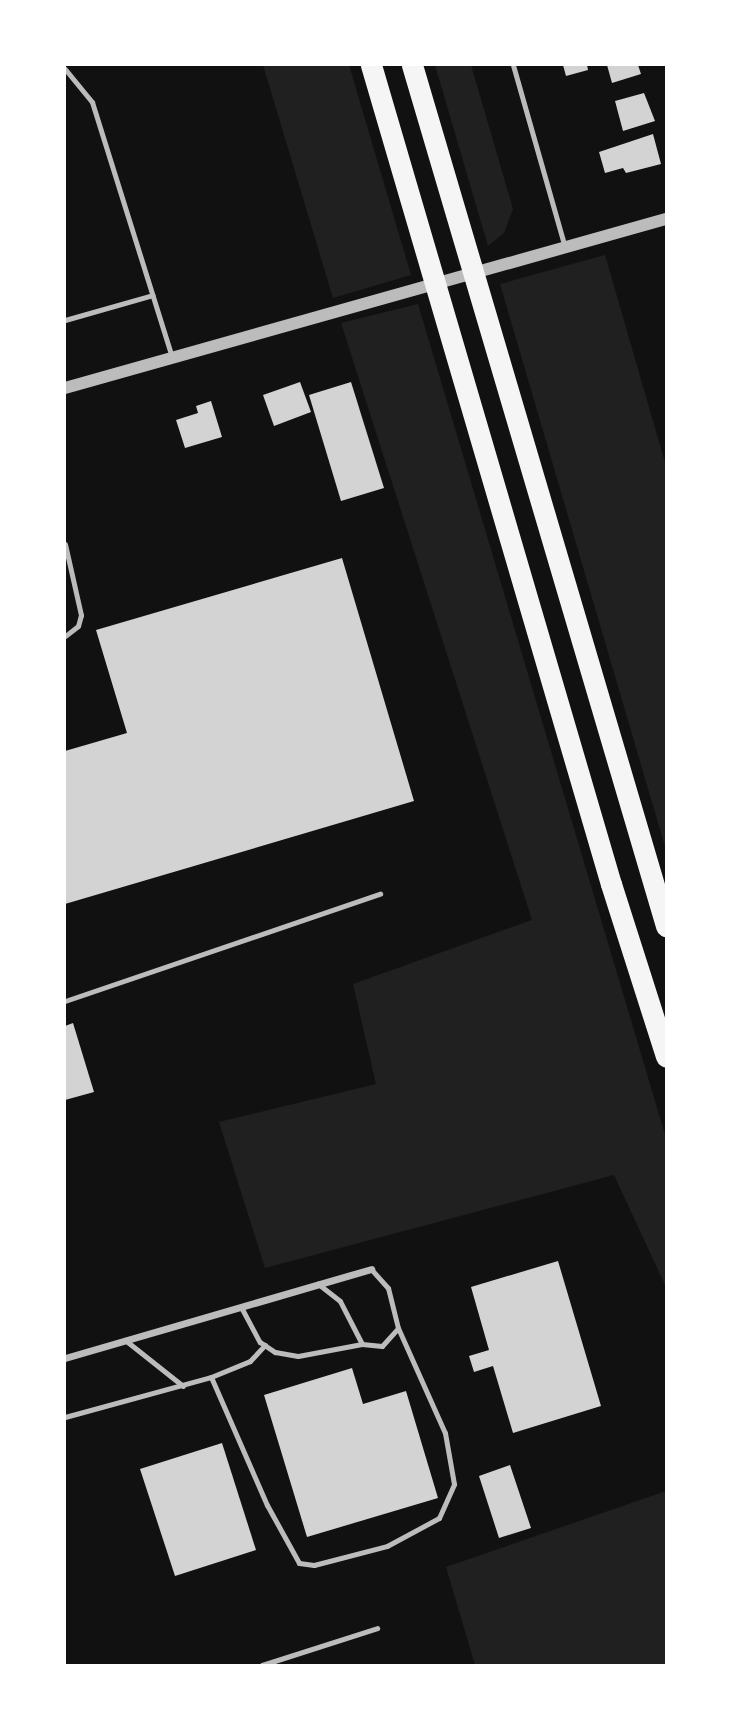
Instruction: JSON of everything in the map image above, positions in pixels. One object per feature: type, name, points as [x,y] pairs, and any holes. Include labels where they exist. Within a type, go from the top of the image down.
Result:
[{"type":"highway","points":[[371,65],[666,1056]]},
{"type":"highway","points":[[412,65],[666,926]]},
{"type":"street","points":[[65,388],[666,219]]},
{"type":"street","points":[[65,1358],[371,1269]]},
{"type":"lane","points":[[513,65],[565,248]]},
{"type":"lane","points":[[65,69],[92,102],[172,358]]},
{"type":"lane","points":[[65,320],[153,295]]},
{"type":"lane","points":[[65,544],[82,615],[65,636]]},
{"type":"lane","points":[[65,1001],[380,894]]},
{"type":"lane","points":[[211,1377],[267,1505],[299,1563],[314,1565],[387,1546],[439,1518],[454,1484],[445,1433],[398,1328],[388,1289],[371,1269]]},
{"type":"lane","points":[[318,1284],[340,1301],[362,1344]]},
{"type":"lane","points":[[241,1307],[265,1345],[298,1356],[362,1344],[382,1346],[398,1328]]},
{"type":"lane","points":[[125,1340],[183,1386]]},
{"type":"lane","points":[[65,1417],[211,1377],[250,1361],[265,1345]]},
{"type":"lane","points":[[262,1665],[377,1628]]},
{"type":"shaded area","points":[[263,65],[349,65],[411,275],[333,298]]},
{"type":"shaded area","points":[[435,65],[471,65],[513,209],[504,233],[488,246]]},
{"type":"shaded area","points":[[605,255],[666,466],[666,850],[500,284]]},
{"type":"shaded area","points":[[418,304],[666,1138],[666,1287],[614,1175],[265,1268],[219,1122],[376,1084],[353,984],[532,920],[341,323]]},
{"type":"shaded area","points":[[666,1491],[666,1665],[475,1665],[446,1567]]},
{"type":"building","points":[[563,65],[587,65],[588,70],[566,76]]},
{"type":"building","points":[[607,65],[638,65],[641,74],[612,83]]},
{"type":"building","points":[[644,93],[655,121],[623,131],[615,101]]},
{"type":"building","points":[[653,134],[661,164],[626,173],[623,168],[605,173],[599,152]]},
{"type":"building","points":[[300,382],[311,412],[274,426],[263,395]]},
{"type":"building","points":[[351,382],[384,488],[341,501],[309,395]]},
{"type":"building","points":[[211,401],[222,437],[185,448],[176,420],[198,413],[196,406]]},
{"type":"building","points":[[342,558],[414,801],[65,904],[65,751],[127,733],[96,630]]},
{"type":"building","points":[[73,1023],[94,1092],[65,1100],[65,1026]]},
{"type":"building","points":[[558,1261],[601,1406],[513,1433],[493,1366],[474,1372],[469,1356],[489,1350],[471,1287]]},
{"type":"building","points":[[352,1368],[363,1404],[406,1391],[438,1498],[307,1537],[264,1395]]},
{"type":"building","points":[[222,1443],[256,1550],[175,1576],[140,1469]]},
{"type":"building","points":[[510,1465],[531,1528],[499,1538],[479,1476]]}]
